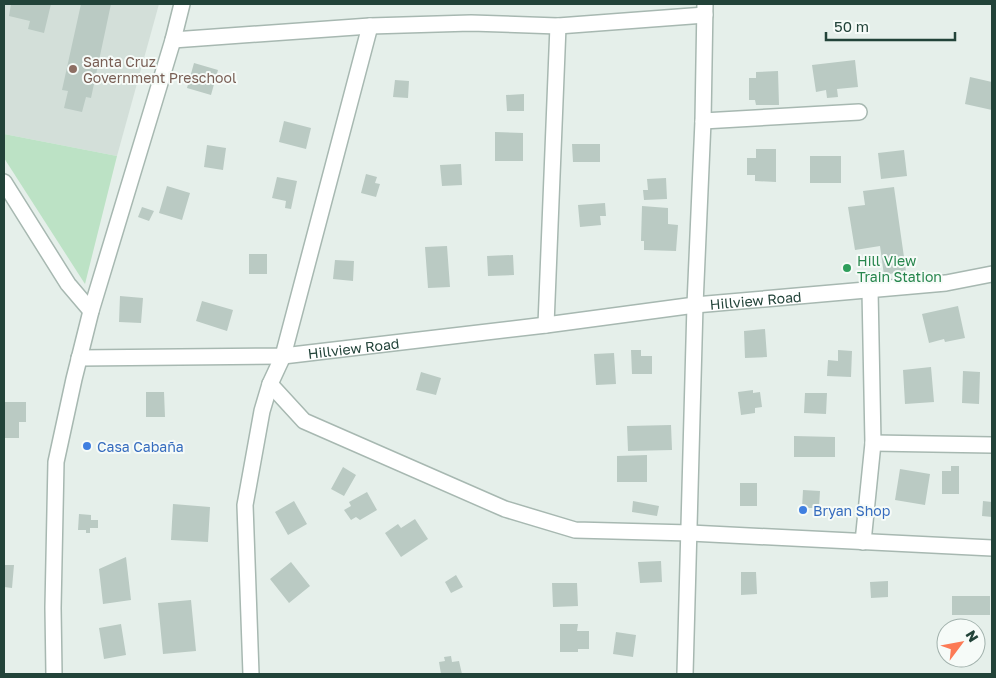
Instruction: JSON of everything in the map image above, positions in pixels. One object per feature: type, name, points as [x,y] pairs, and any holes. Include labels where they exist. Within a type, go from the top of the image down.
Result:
[{"type":"street","points":[[54,674],[53,608],[56,462],[91,311],[173,40],[182,4]]},
{"type":"street","points":[[173,40],[370,26],[471,23],[558,26],[705,10],[685,674]]},
{"type":"street","points":[[251,674],[244,505],[262,411],[270,384],[283,356],[370,26]]},
{"type":"street","points":[[546,325],[558,26]]},
{"type":"street","points":[[703,122],[859,112]]},
{"type":"street","points":[[4,182],[68,284],[91,311]]},
{"type":"street","name":"Hillview Road","points":[[79,358],[283,356],[546,325],[695,305],[946,283],[992,274]]},
{"type":"street","points":[[863,542],[873,443],[870,290]]},
{"type":"street","points":[[270,384],[304,421],[505,509],[575,530],[690,533],[992,548]]},
{"type":"street","points":[[873,443],[992,445]]},
{"type":"shaded area","name":"Santa Cruz Government Preschool","points":[[4,4],[159,4],[117,156],[4,134]]},
{"type":"green space","points":[[4,134],[117,156],[85,284],[4,158]]},
{"type":"building","points":[[11,4],[51,4],[44,33],[28,29],[30,21],[9,16]]},
{"type":"building","points":[[81,4],[111,4],[91,98],[86,97],[82,112],[64,108],[68,91],[62,90]]},
{"type":"building","points":[[855,60],[858,87],[837,89],[838,97],[827,98],[826,90],[816,92],[812,65]]},
{"type":"building","points":[[194,63],[218,70],[211,95],[187,88]]},
{"type":"building","points":[[778,71],[779,105],[756,105],[755,100],[749,100],[749,78],[756,78],[756,72]]},
{"type":"building","points":[[970,77],[992,82],[992,110],[965,104]]},
{"type":"building","points":[[395,80],[409,81],[408,98],[393,97]]},
{"type":"building","points":[[524,94],[524,111],[507,111],[506,95]]},
{"type":"building","points":[[284,121],[311,128],[306,149],[279,142]]},
{"type":"building","points":[[495,132],[523,133],[523,161],[495,161]]},
{"type":"building","points":[[572,144],[600,144],[600,162],[573,162]]},
{"type":"building","points":[[207,145],[226,148],[223,170],[204,167]]},
{"type":"building","points":[[756,149],[776,149],[776,182],[755,181],[755,175],[747,175],[747,158],[756,158]]},
{"type":"building","points":[[904,150],[907,176],[881,179],[878,153]]},
{"type":"building","points":[[810,156],[841,156],[841,183],[810,183]]},
{"type":"building","points":[[461,164],[462,185],[442,186],[440,165]]},
{"type":"building","points":[[366,174],[377,177],[375,183],[380,184],[376,197],[361,193]]},
{"type":"building","points":[[277,177],[297,181],[291,209],[285,208],[286,201],[272,198]]},
{"type":"building","points":[[666,178],[667,199],[644,200],[643,190],[648,190],[647,179]]},
{"type":"building","points":[[167,186],[190,193],[182,220],[159,213]]},
{"type":"building","points":[[894,187],[906,271],[884,275],[880,246],[855,250],[848,207],[865,205],[863,191]]},
{"type":"building","points":[[605,203],[606,216],[600,216],[601,225],[580,227],[578,205]]},
{"type":"building","points":[[642,206],[668,208],[668,224],[678,225],[676,251],[644,250],[644,241],[641,241]]},
{"type":"building","points":[[142,207],[154,211],[149,221],[138,217]]},
{"type":"building","points":[[447,246],[450,287],[428,288],[425,247]]},
{"type":"building","points":[[249,254],[267,254],[267,274],[249,274]]},
{"type":"building","points":[[513,255],[514,275],[488,276],[487,256]]},
{"type":"building","points":[[335,260],[354,261],[353,281],[333,279]]},
{"type":"building","points":[[120,296],[143,298],[141,323],[119,322]]},
{"type":"building","points":[[202,301],[233,310],[227,331],[196,321]]},
{"type":"building","points":[[958,306],[965,338],[945,342],[944,339],[929,343],[922,314]]},
{"type":"building","points":[[765,329],[767,357],[745,358],[744,331]]},
{"type":"building","points":[[631,350],[641,350],[641,356],[652,356],[652,374],[632,374]]},
{"type":"building","points":[[838,350],[852,351],[851,377],[827,376],[828,360],[838,361]]},
{"type":"building","points":[[614,353],[616,384],[596,385],[594,354]]},
{"type":"building","points":[[931,367],[934,402],[905,404],[903,370]]},
{"type":"building","points":[[963,371],[980,372],[979,404],[962,403]]},
{"type":"building","points":[[421,372],[441,378],[436,395],[416,390]]},
{"type":"building","points":[[753,390],[753,393],[760,392],[762,407],[755,408],[755,413],[741,415],[738,392]]},
{"type":"building","points":[[146,392],[164,392],[165,417],[146,417]]},
{"type":"building","points":[[805,393],[827,393],[826,414],[804,413]]},
{"type":"building","points":[[4,402],[26,402],[26,422],[19,422],[19,438],[4,438]]},
{"type":"building","points":[[671,425],[672,450],[628,451],[627,426]]},
{"type":"building","points":[[794,436],[835,437],[835,457],[794,457]]},
{"type":"building","points":[[647,455],[647,482],[617,482],[617,456]]},
{"type":"building","points":[[951,466],[959,466],[959,494],[942,494],[942,471],[951,471]]},
{"type":"building","points":[[343,467],[356,475],[344,496],[331,489]]},
{"type":"building","points":[[900,469],[930,474],[925,505],[895,500]]},
{"type":"building","points":[[740,483],[757,483],[757,506],[740,506]]},
{"type":"building","points":[[803,490],[820,491],[819,508],[802,508]]},
{"type":"building","points":[[367,492],[377,510],[360,520],[356,517],[351,520],[344,510],[351,506],[349,502]]},
{"type":"building","points":[[294,501],[307,524],[288,535],[275,512]]},
{"type":"building","points":[[633,501],[659,506],[657,516],[632,512]]},
{"type":"building","points":[[983,501],[992,502],[992,517],[982,516]]},
{"type":"building","points":[[173,504],[210,507],[208,542],[171,540]]},
{"type":"building","points":[[79,514],[91,515],[91,520],[98,520],[98,528],[90,528],[90,533],[86,533],[86,530],[78,530]]},
{"type":"building","points":[[415,519],[428,539],[401,557],[385,533],[398,524],[401,528]]},
{"type":"building","points":[[126,557],[131,600],[103,604],[99,569]]},
{"type":"building","points":[[661,561],[662,582],[640,583],[638,562]]},
{"type":"building","points":[[291,562],[310,586],[289,603],[270,579]]},
{"type":"building","points":[[4,565],[14,565],[12,588],[4,587]]},
{"type":"building","points":[[741,572],[756,572],[757,594],[741,595]]},
{"type":"building","points":[[456,575],[463,587],[451,593],[445,582]]},
{"type":"building","points":[[888,581],[888,597],[871,598],[870,582]]},
{"type":"building","points":[[552,583],[577,583],[578,606],[553,607]]},
{"type":"building","points":[[952,596],[990,596],[990,615],[952,615]]},
{"type":"building","points":[[191,600],[196,651],[163,654],[158,603]]},
{"type":"building","points":[[121,624],[126,655],[104,659],[99,628]]},
{"type":"building","points":[[560,624],[578,624],[577,631],[589,631],[589,649],[578,649],[578,652],[560,652]]},
{"type":"building","points":[[616,632],[636,635],[633,657],[613,654]]},
{"type":"building","points":[[451,656],[452,662],[459,661],[462,674],[441,674],[439,662],[445,661],[444,657]]},
{"type":"place","name":"Santa Cruz Government Preschool","points":[[73,69]]},
{"type":"place","name":"Hill View Train Station","points":[[847,268]]},
{"type":"place","name":"Casa Cabaña","points":[[87,446]]},
{"type":"place","name":"Bryan Shop","points":[[803,510]]}]
